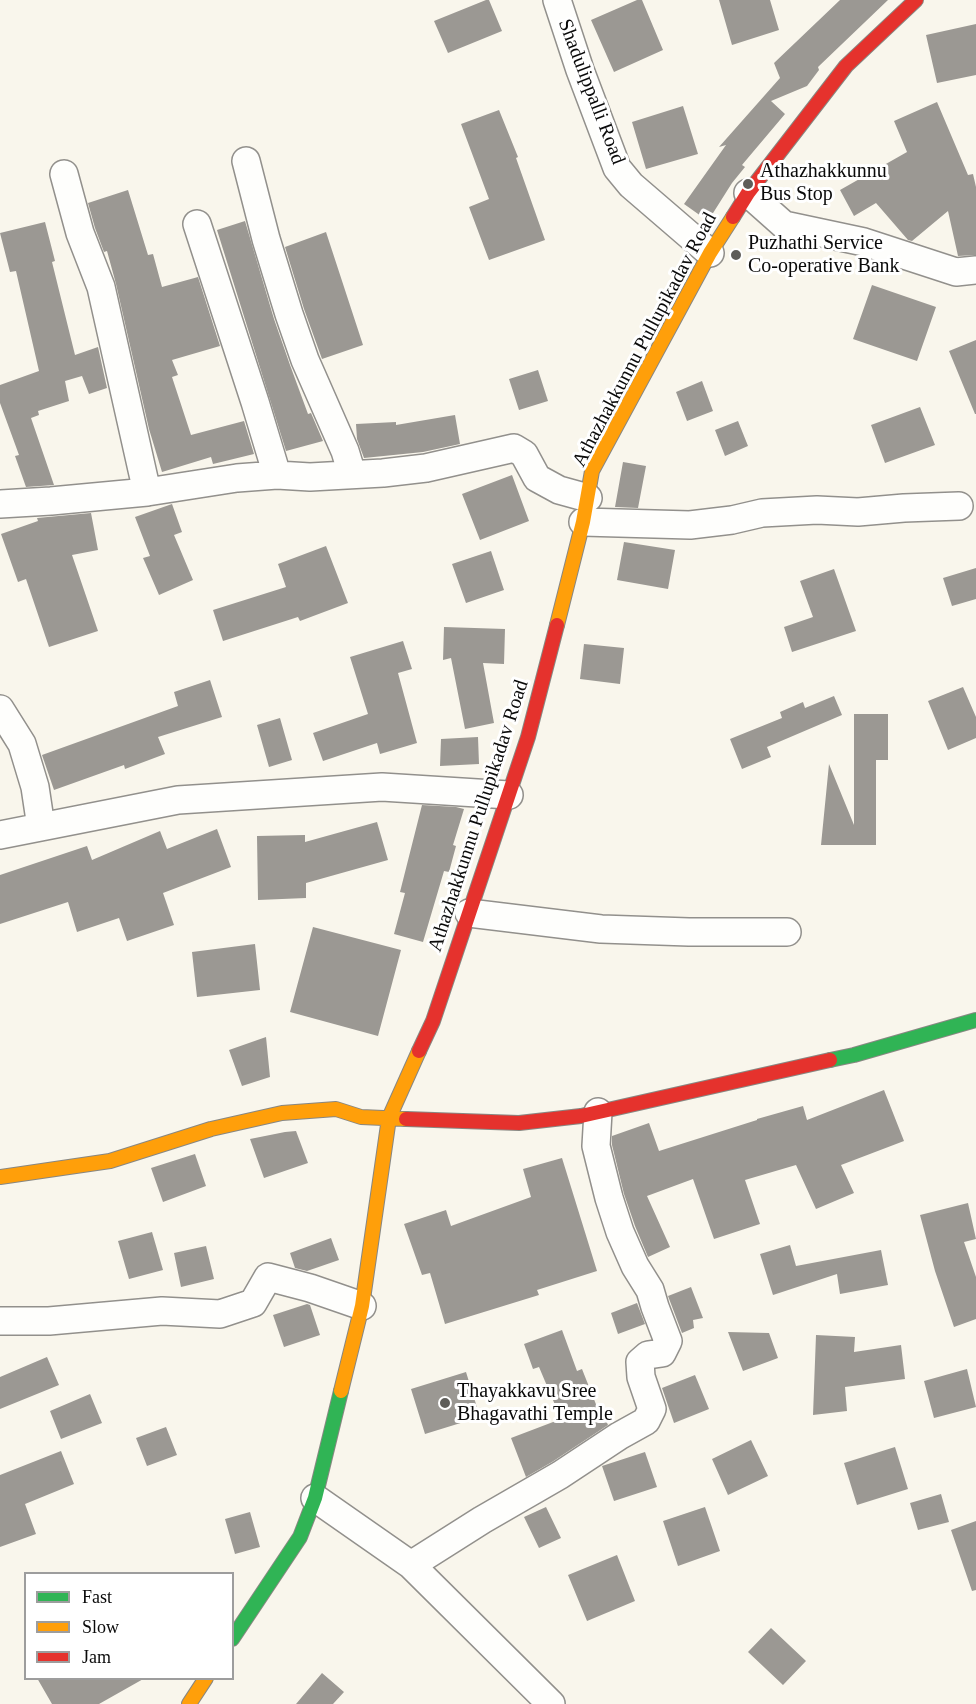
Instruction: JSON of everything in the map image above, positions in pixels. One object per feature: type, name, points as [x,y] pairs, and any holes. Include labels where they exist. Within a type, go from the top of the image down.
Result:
[{"type":"main road","name":"Athazhakkunnu Pullupikadav Road","points":[[234,1636],[300,1537],[315,1498],[362,1306],[389,1118],[433,1022],[528,737],[585,510],[592,471],[711,252],[748,193],[846,66],[916,0]]},
{"type":"main road","points":[[0,1177],[110,1161],[211,1129],[282,1113],[336,1109],[361,1117],[519,1123],[581,1116],[854,1054],[976,1020]]},
{"type":"street","name":"Shadulippalli Road","points":[[557,0],[580,70],[617,168],[632,185],[711,252]]},
{"type":"street","points":[[246,161],[266,239],[289,314],[305,360],[345,451],[352,474]]},
{"type":"street","points":[[64,174],[80,233],[101,287],[147,492]]},
{"type":"street","points":[[748,193],[784,225],[864,242],[956,272],[976,270]]},
{"type":"street","points":[[197,224],[277,475]]},
{"type":"street","points":[[0,504],[147,492],[237,478],[277,475],[310,477],[426,468],[514,448],[524,454],[537,477],[585,510],[690,525],[732,520],[762,513],[817,510],[858,512],[959,506]]},
{"type":"street","points":[[0,709],[22,744],[35,787],[42,827]]},
{"type":"street","points":[[0,835],[178,800],[382,787],[509,795]]},
{"type":"street","points":[[469,913],[601,929],[788,932]]},
{"type":"street","points":[[411,1565],[646,1421],[652,1409],[641,1377],[640,1362],[648,1355],[662,1353],[668,1341],[650,1290],[635,1266],[620,1232],[609,1198],[596,1146],[598,1112]]},
{"type":"street","points":[[0,1321],[49,1321],[162,1311],[220,1314],[253,1303],[268,1277],[310,1288],[362,1306]]},
{"type":"street","points":[[315,1498],[411,1565],[551,1704]]},
{"type":"building","points":[[489,0],[502,31],[448,53],[434,21]]},
{"type":"building","points":[[637,0],[642,0],[663,50],[614,72],[591,20]]},
{"type":"building","points":[[719,0],[770,0],[779,30],[732,45]]},
{"type":"building","points":[[840,0],[888,0],[818,67],[819,70],[807,86],[771,101],[785,114],[742,165],[745,167],[708,221],[684,204],[726,145],[719,147],[780,78],[774,63]]},
{"type":"building","points":[[976,24],[976,75],[937,83],[926,35]]},
{"type":"building","points":[[937,102],[968,175],[973,174],[976,187],[976,255],[958,256],[948,211],[912,241],[908,240],[876,203],[854,216],[840,190],[907,152],[894,121]]},
{"type":"building","points":[[683,106],[698,154],[646,169],[632,122]]},
{"type":"building","points":[[499,110],[518,157],[516,158],[545,240],[489,260],[469,207],[489,199],[461,124]]},
{"type":"building","points":[[128,190],[148,255],[153,254],[162,287],[198,277],[220,346],[172,360],[178,375],[172,377],[191,435],[244,421],[254,454],[213,464],[211,457],[162,472],[149,429],[107,251],[104,252],[88,203]]},
{"type":"building","points":[[245,221],[290,365],[308,414],[311,413],[323,441],[286,451],[217,230]]},
{"type":"building","points":[[45,222],[55,261],[52,262],[75,355],[98,347],[107,388],[89,394],[82,376],[65,381],[69,401],[38,411],[39,415],[31,418],[54,485],[26,487],[15,456],[19,455],[0,403],[0,385],[39,371],[16,271],[10,272],[0,233]]},
{"type":"building","points":[[326,232],[363,345],[322,359],[285,247]]},
{"type":"building","points":[[872,285],[936,307],[917,361],[853,339]]},
{"type":"building","points":[[976,340],[976,414],[975,414],[949,351]]},
{"type":"building","points":[[538,370],[548,401],[519,410],[509,379]]},
{"type":"building","points":[[702,381],[713,411],[687,421],[676,392]]},
{"type":"building","points":[[920,407],[935,445],[885,463],[871,425]]},
{"type":"building","points":[[455,415],[460,444],[423,452],[364,458],[357,439],[356,424],[396,422],[396,425]]},
{"type":"building","points":[[738,421],[748,446],[725,456],[715,430]]},
{"type":"building","points":[[623,462],[646,466],[638,508],[615,507]]},
{"type":"building","points":[[512,475],[529,521],[480,540],[462,494]]},
{"type":"building","points":[[172,504],[182,532],[174,535],[193,580],[159,595],[143,558],[150,556],[135,517]]},
{"type":"building","points":[[91,513],[98,550],[72,555],[98,631],[49,647],[26,579],[18,582],[1,534],[38,521],[37,518]]},
{"type":"building","points":[[624,542],[675,550],[668,589],[617,580]]},
{"type":"building","points":[[326,546],[348,603],[300,621],[298,617],[223,641],[213,610],[286,587],[278,564]]},
{"type":"building","points":[[491,551],[504,590],[466,603],[452,564]]},
{"type":"building","points":[[976,568],[976,599],[952,606],[943,578]]},
{"type":"building","points":[[834,569],[856,631],[792,652],[784,627],[813,617],[800,581]]},
{"type":"building","points":[[444,627],[505,629],[504,664],[483,663],[494,723],[465,729],[451,658],[443,660]]},
{"type":"building","points":[[403,641],[412,669],[398,673],[417,743],[380,754],[377,743],[323,761],[313,733],[368,714],[350,657]]},
{"type":"building","points":[[584,644],[624,648],[620,684],[580,679]]},
{"type":"building","points":[[210,680],[222,717],[158,737],[165,754],[125,769],[124,765],[54,790],[42,755],[178,706],[174,692]]},
{"type":"building","points":[[963,687],[976,717],[976,738],[948,750],[928,701]]},
{"type":"building","points":[[834,696],[842,715],[767,747],[771,757],[742,769],[730,739],[782,718],[780,712],[803,702],[805,708]]},
{"type":"building","points":[[854,714],[888,714],[888,760],[876,760],[876,845],[821,845],[829,764],[854,825]]},
{"type":"building","points":[[280,718],[292,760],[269,767],[257,725]]},
{"type":"building","points":[[478,737],[479,764],[440,766],[441,739]]},
{"type":"building","points":[[422,805],[464,809],[453,845],[456,846],[449,872],[444,871],[423,942],[394,934],[405,893],[400,892]]},
{"type":"building","points":[[377,822],[388,860],[306,883],[306,898],[258,900],[257,836],[305,835],[305,842]]},
{"type":"building","points":[[217,829],[231,867],[163,893],[174,925],[127,941],[119,918],[77,932],[68,902],[0,924],[0,875],[87,846],[92,860],[160,831],[167,849]]},
{"type":"building","points":[[313,927],[401,950],[378,1036],[290,1012]]},
{"type":"building","points":[[255,944],[260,990],[197,997],[192,952]]},
{"type":"building","points":[[266,1037],[270,1077],[242,1086],[229,1050]]},
{"type":"building","points":[[884,1090],[904,1141],[841,1165],[854,1193],[816,1209],[796,1165],[745,1180],[760,1224],[714,1239],[693,1179],[647,1196],[670,1247],[648,1257],[624,1194],[612,1145],[612,1136],[649,1123],[659,1151],[803,1106],[807,1120]]},
{"type":"building","points":[[296,1131],[308,1163],[264,1178],[250,1139]]},
{"type":"building","points":[[195,1154],[206,1186],[163,1202],[151,1168]]},
{"type":"building","points":[[562,1158],[597,1271],[537,1290],[539,1295],[445,1324],[430,1273],[422,1275],[404,1224],[446,1210],[451,1226],[531,1197],[523,1169]]},
{"type":"building","points":[[968,1203],[976,1239],[964,1242],[976,1277],[976,1319],[954,1327],[935,1271],[920,1215]]},
{"type":"building","points":[[152,1232],[163,1270],[129,1279],[118,1241]]},
{"type":"building","points":[[331,1238],[339,1260],[307,1271],[295,1268],[290,1253]]},
{"type":"building","points":[[790,1245],[796,1266],[881,1250],[888,1285],[840,1294],[837,1274],[773,1295],[760,1254]]},
{"type":"building","points":[[206,1246],[214,1279],[181,1287],[174,1253]]},
{"type":"building","points":[[691,1287],[703,1318],[693,1320],[694,1328],[682,1333],[668,1296]]},
{"type":"building","points":[[637,1303],[645,1324],[618,1334],[611,1313]]},
{"type":"building","points":[[310,1305],[320,1335],[284,1347],[273,1315]]},
{"type":"building","points":[[562,1330],[577,1371],[582,1369],[601,1417],[604,1416],[608,1425],[526,1477],[511,1438],[561,1419],[539,1367],[533,1369],[524,1344]]},
{"type":"building","points":[[728,1332],[769,1333],[778,1358],[743,1371]]},
{"type":"building","points":[[816,1335],[855,1337],[854,1352],[901,1345],[905,1379],[845,1387],[847,1411],[813,1415]]},
{"type":"building","points":[[47,1357],[59,1385],[0,1409],[0,1377]]},
{"type":"building","points":[[967,1369],[976,1407],[934,1418],[924,1381]]},
{"type":"building","name":"Thayakkavu Sree Bhagavathi Temple","points":[[466,1372],[480,1417],[425,1434],[411,1389]]},
{"type":"building","points":[[695,1375],[709,1409],[674,1423],[662,1388]]},
{"type":"building","points":[[90,1394],[102,1423],[61,1439],[50,1411]]},
{"type":"building","points":[[166,1427],[177,1455],[147,1466],[136,1438]]},
{"type":"building","points":[[751,1440],[768,1476],[728,1495],[712,1459]]},
{"type":"building","points":[[895,1447],[908,1489],[857,1505],[844,1463]]},
{"type":"building","points":[[61,1451],[74,1484],[25,1504],[36,1534],[0,1547],[0,1475]]},
{"type":"building","points":[[645,1452],[657,1487],[614,1501],[602,1466]]},
{"type":"building","points":[[941,1494],[949,1522],[918,1530],[910,1503]]},
{"type":"building","points":[[546,1507],[561,1538],[539,1548],[524,1517]]},
{"type":"building","points":[[705,1507],[720,1551],[678,1566],[663,1521]]},
{"type":"building","points":[[250,1512],[260,1547],[235,1554],[225,1519]]},
{"type":"building","points":[[976,1521],[976,1590],[972,1591],[951,1530]]},
{"type":"building","points":[[617,1555],[635,1601],[587,1621],[568,1575]]},
{"type":"building","points":[[771,1628],[806,1661],[783,1685],[748,1652]]},
{"type":"building","points":[[322,1673],[344,1692],[333,1704],[296,1704]]},
{"type":"building","points":[[38,1680],[141,1680],[99,1704],[52,1704]]},
{"type":"traffic: fast","points":[[830,1060],[976,1020]]},
{"type":"traffic: fast","points":[[234,1636],[300,1537],[315,1498],[341,1391]]},
{"type":"traffic: slow","points":[[557,625],[583,522],[592,471],[710,253],[733,217]]},
{"type":"traffic: slow","points":[[341,1391],[362,1306],[389,1118],[419,1051]]},
{"type":"traffic: slow","points":[[0,1177],[110,1161],[211,1129],[282,1113],[336,1109],[361,1117],[406,1119]]},
{"type":"traffic: slow","points":[[189,1704],[205,1680]]},
{"type":"traffic: jam","points":[[733,217],[748,193],[846,66],[916,0]]},
{"type":"traffic: jam","points":[[419,1051],[433,1021],[528,737],[557,625]]},
{"type":"traffic: jam","points":[[406,1119],[519,1123],[581,1116],[830,1060]]},
{"type":"place","name":"Athazhakkunnu Bus Stop","points":[[748,184]]},
{"type":"place","name":"Puzhathi Service Co-operative Bank","points":[[736,255]]},
{"type":"place","name":"Thayakkavu Sree Bhagavathi Temple","points":[[445,1403]]}]
